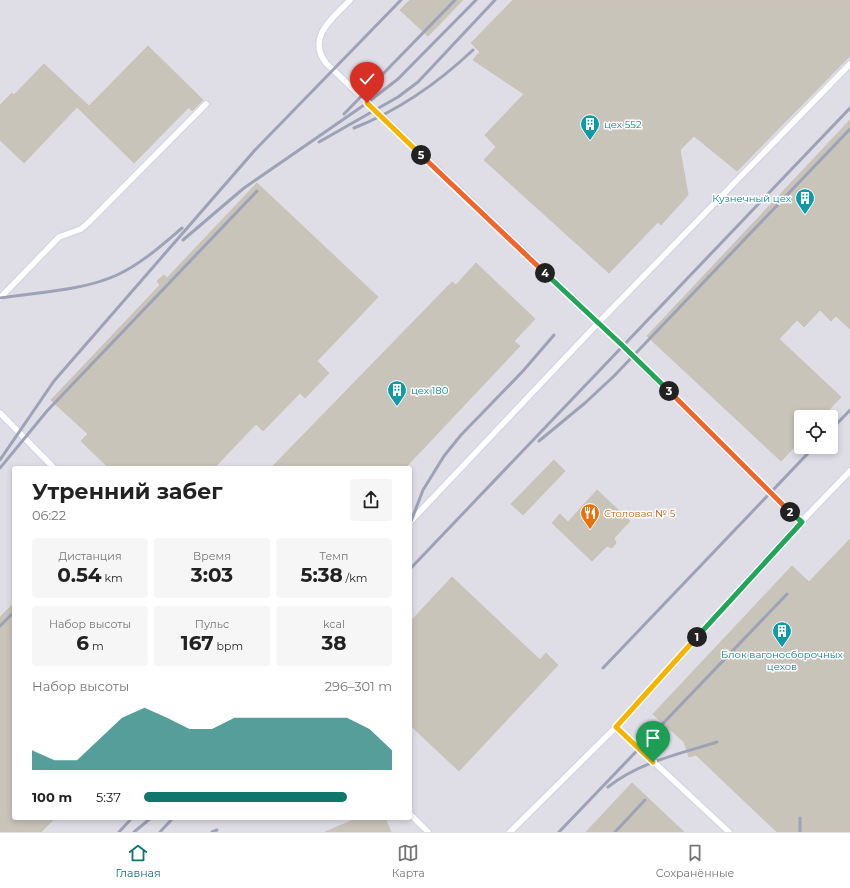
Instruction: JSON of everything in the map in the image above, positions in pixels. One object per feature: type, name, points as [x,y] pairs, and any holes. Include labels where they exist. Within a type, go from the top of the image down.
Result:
[{"type":"lane","points":[[350,0],[324,28],[320,35],[318,43],[322,57],[374,111],[623,346],[770,493],[802,522]]},
{"type":"lane","points":[[412,520],[598,323],[850,64]]},
{"type":"lane","points":[[0,298],[60,238],[88,223],[206,104]]},
{"type":"lane","points":[[0,413],[52,466]]},
{"type":"lane","points":[[510,832],[616,727],[850,471]]},
{"type":"lane","points":[[616,727],[729,832]]},
{"type":"lane","points":[[412,816],[428,832]]},
{"type":"shaded area","points":[[0,0],[850,0],[850,832],[0,832]]},
{"type":"building","points":[[410,0],[463,0],[428,36],[400,10]]},
{"type":"building","name":"цех 552","points":[[513,0],[850,0],[850,56],[737,171],[694,136],[680,150],[688,195],[661,225],[658,222],[609,273],[484,160],[496,147],[485,135],[524,94],[473,60],[480,52],[471,43]]},
{"type":"building","points":[[148,46],[203,100],[192,111],[189,107],[134,163],[77,107],[24,163],[0,140],[0,105],[12,93],[14,95],[44,64],[89,106]]},
{"type":"building","name":"Кузнечный цех","points":[[850,120],[850,329],[836,316],[831,321],[820,310],[804,327],[797,320],[779,339],[841,397],[829,410],[794,410],[794,447],[781,461],[647,336]]},
{"type":"building","points":[[257,183],[378,297],[317,361],[329,373],[305,398],[300,393],[263,431],[256,424],[216,466],[107,466],[81,441],[88,434],[51,400],[160,285],[157,281],[164,275],[167,278]]},
{"type":"building","name":"цех 180","points":[[476,263],[535,319],[514,341],[520,346],[407,466],[273,466],[452,282],[456,285]]},
{"type":"building","points":[[554,460],[565,471],[523,515],[511,504]]},
{"type":"building","name":"Столовая № 5","points":[[597,490],[630,521],[614,538],[616,543],[612,548],[607,546],[592,561],[552,523],[560,514],[568,522]]},
{"type":"building","name":"Блок вагоносборочных цехов","points":[[850,539],[850,832],[777,832],[696,755],[689,757],[684,742],[653,714],[792,566],[809,582]]},
{"type":"building","points":[[452,577],[540,660],[546,653],[558,665],[459,771],[412,727],[412,620]]},
{"type":"building","points":[[12,605],[12,820],[53,820],[41,832],[0,832],[0,617]]},
{"type":"building","points":[[632,783],[684,832],[586,832]]},
{"type":"building","points":[[353,820],[386,820],[391,832],[325,832]]},
{"type":"railway","points":[[0,460],[54,381],[255,150],[401,0]]},
{"type":"railway","points":[[344,114],[455,0]]},
{"type":"railway","points":[[183,240],[244,188],[367,103],[398,79],[476,0]]},
{"type":"railway","points":[[319,142],[398,97],[418,82],[495,0]]},
{"type":"railway","points":[[354,128],[387,113],[418,95],[446,74],[473,50]]},
{"type":"railway","points":[[412,567],[850,108]]},
{"type":"railway","points":[[539,441],[585,403],[614,376],[850,129]]},
{"type":"railway","points":[[0,468],[47,411],[257,191]]},
{"type":"railway","points":[[0,298],[75,288],[117,275],[126,271],[151,254],[182,228]]},
{"type":"railway","points":[[412,519],[423,490],[444,456],[461,435],[523,371],[554,335]]},
{"type":"railway","points":[[838,423],[850,410]]},
{"type":"railway","points":[[603,668],[807,454]]},
{"type":"railway","points":[[559,832],[787,594]]},
{"type":"railway","points":[[0,626],[12,614]]},
{"type":"railway","points":[[608,787],[620,778],[647,765],[717,742]]},
{"type":"railway","points":[[615,832],[645,800]]},
{"type":"railway","points":[[800,818],[800,832]]},
{"type":"railway","points":[[119,832],[130,820]]},
{"type":"railway","points":[[134,832],[149,820]]},
{"type":"railway","points":[[160,832],[171,820]]},
{"type":"railway","points":[[212,832],[217,830]]},
{"type":"place","name":"цех 552","points":[[590,141]]},
{"type":"place","name":"Кузнечный цех","points":[[805,215]]},
{"type":"place","name":"цех 180","points":[[397,407]]},
{"type":"place","name":"Столовая № 5","points":[[590,530]]},
{"type":"place","name":"Блок вагоносборочных цехов","points":[[782,648]]},
{"type":"route","points":[[367,103],[623,346],[770,493],[802,522],[616,727],[653,762]]}]
